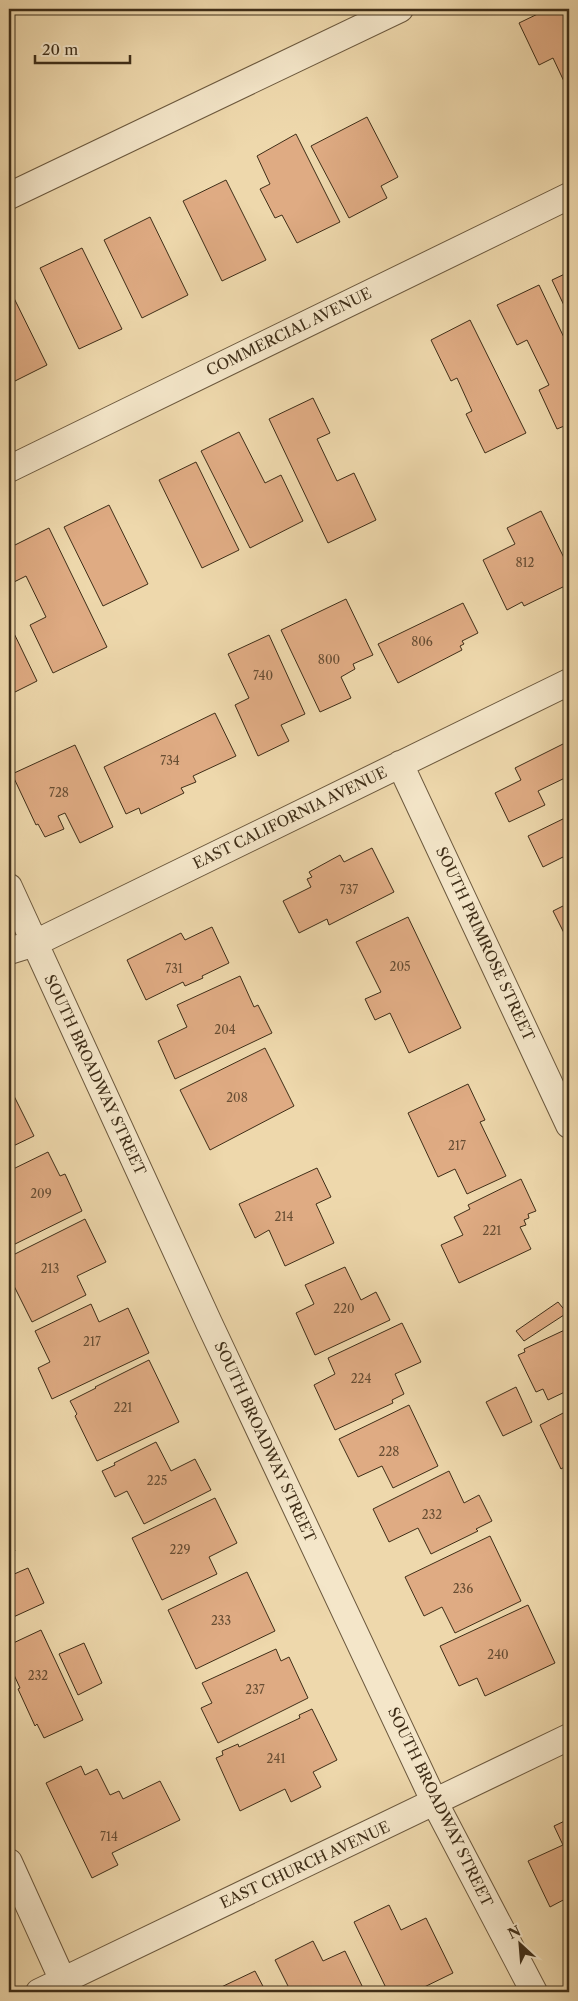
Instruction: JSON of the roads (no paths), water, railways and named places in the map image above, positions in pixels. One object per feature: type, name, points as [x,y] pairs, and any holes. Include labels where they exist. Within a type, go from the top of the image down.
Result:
[{"type":"street","points":[[9,196],[400,9]]},
{"type":"street","name":"COMMERCIAL AVENUE","points":[[9,469],[569,196]]},
{"type":"street","name":"EAST CALIFORNIA AVENUE","points":[[9,951],[35,943],[569,682]]},
{"type":"street","name":"SOUTH PRIMROSE STREET","points":[[400,764],[569,1125]]},
{"type":"street","name":"SOUTH BROADWAY STREET","points":[[9,887],[213,1332],[436,1803],[534,1992]]},
{"type":"street","name":"EAST CHURCH AVENUE","points":[[39,1992],[436,1803],[569,1737]]},
{"type":"street","points":[[9,1862],[63,1980]]}]
